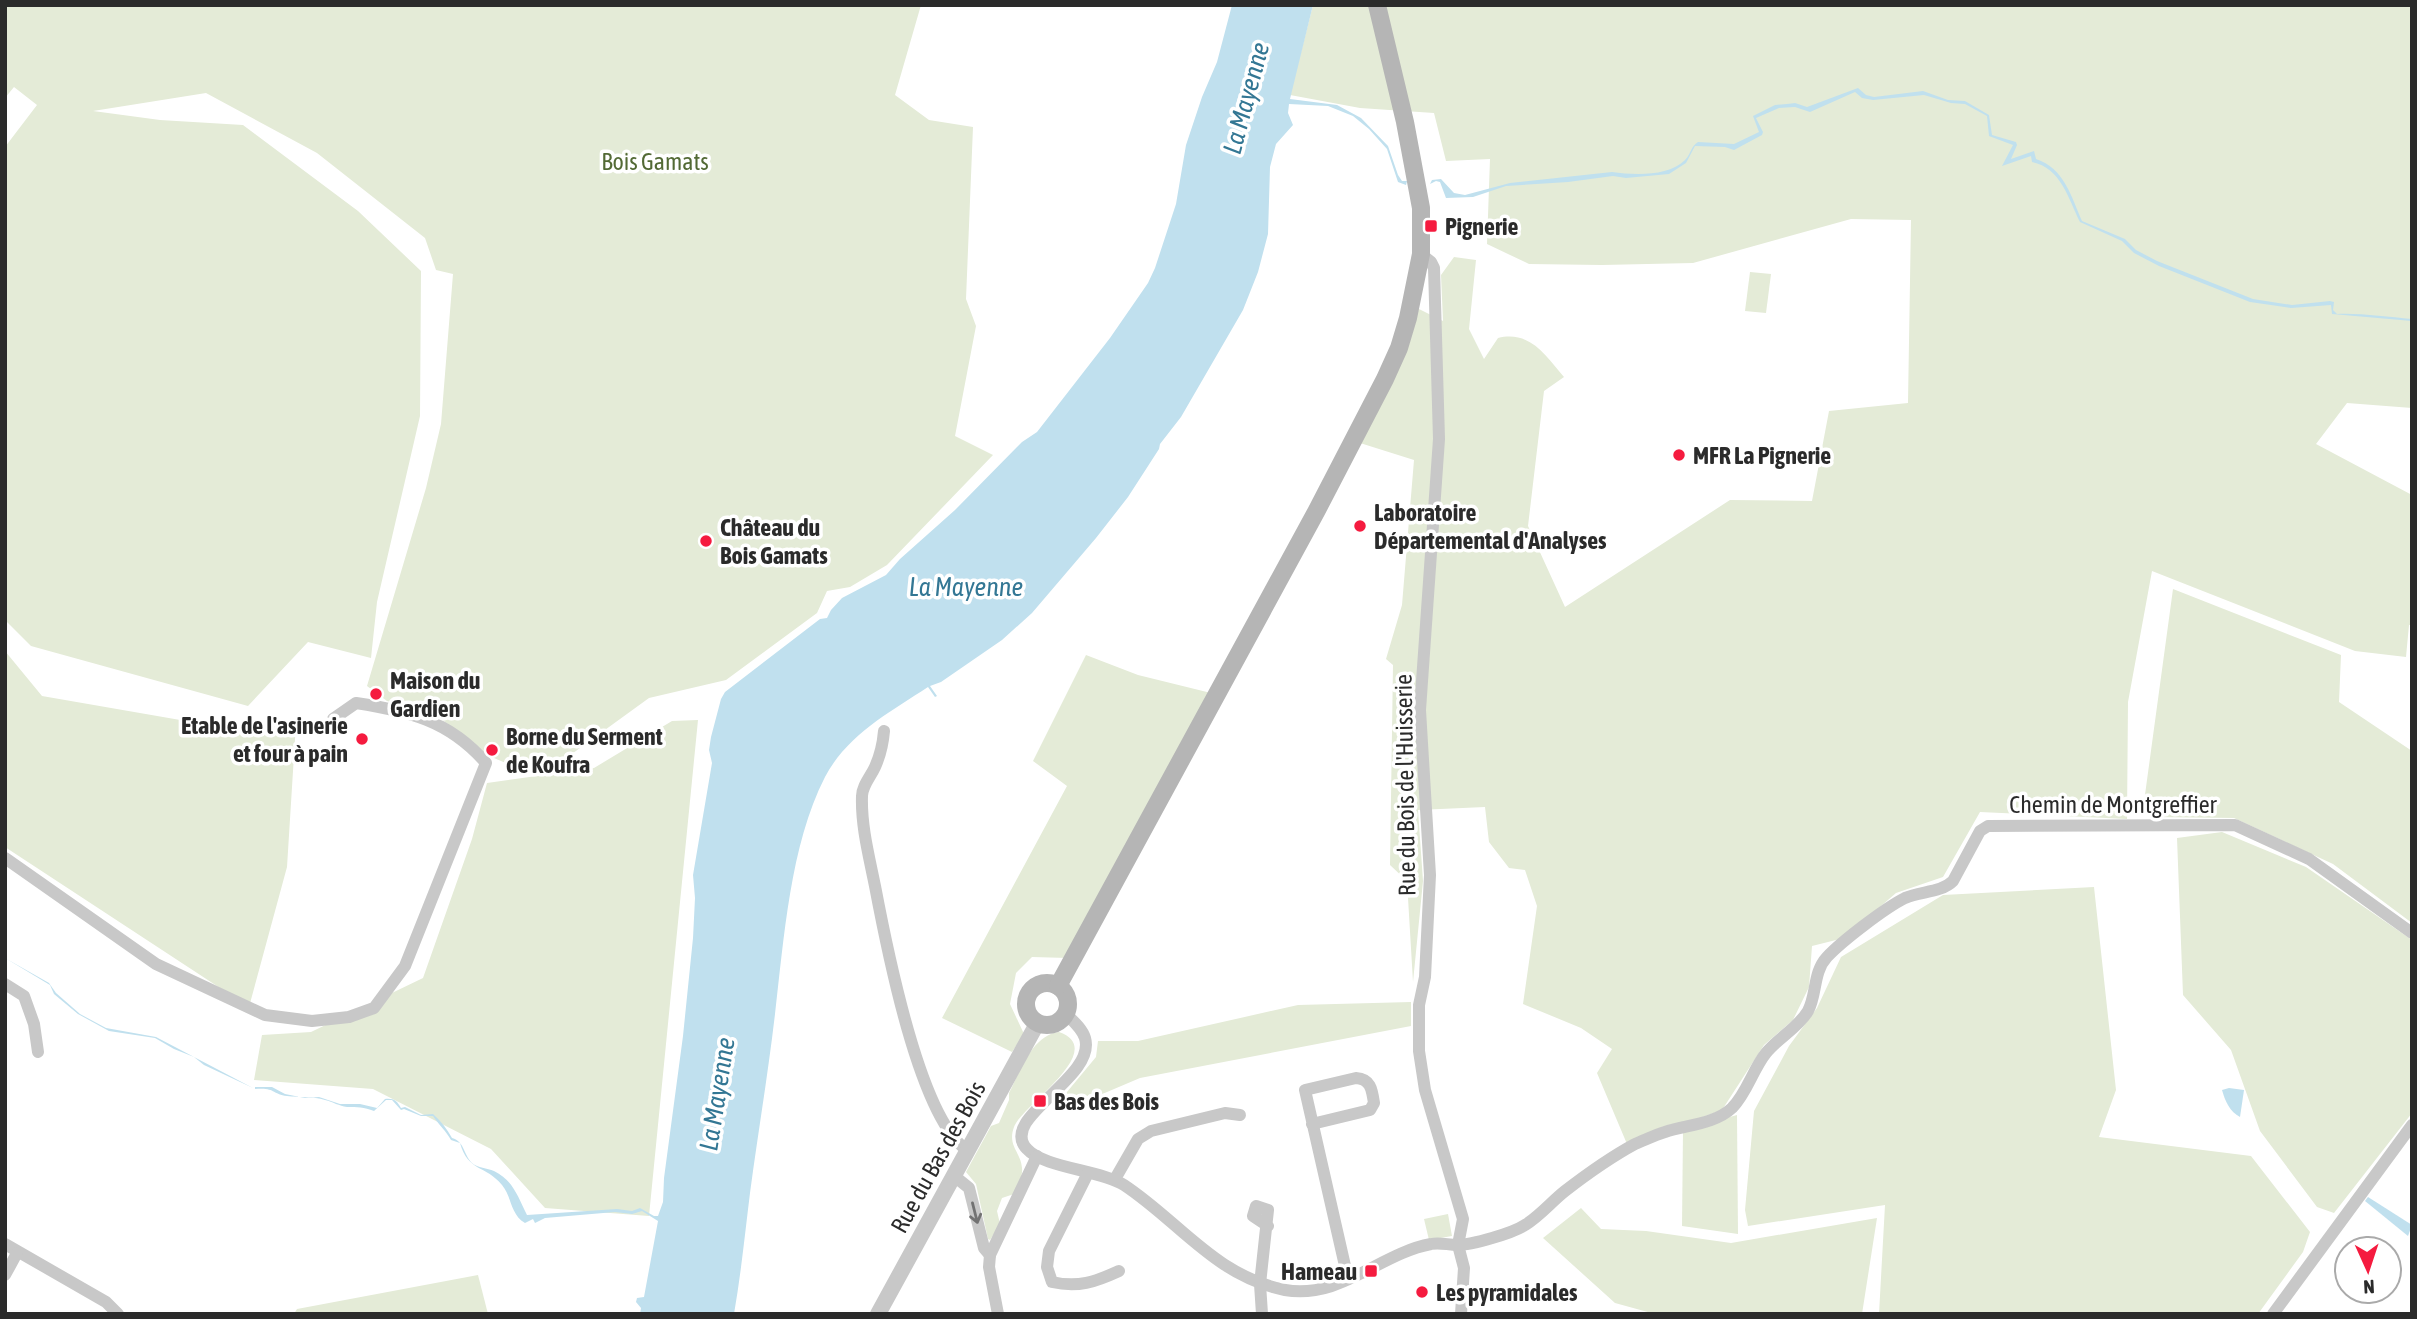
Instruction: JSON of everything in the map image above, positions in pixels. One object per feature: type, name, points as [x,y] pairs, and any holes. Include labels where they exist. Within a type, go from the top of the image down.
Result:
[{"type":"main road","points":[[1058,986],[1316,512],[1399,348],[1421,254],[1422,229],[1417,184],[1377,5]]},
{"type":"main road","points":[[1045,983],[1058,986],[1066,995],[1065,1013],[1057,1022],[1038,1023],[1026,1007],[1028,994],[1045,983]]},
{"type":"street","name":"Rue du Bois de l'Huisserie","points":[[1421,254],[1432,262],[1434,268],[1439,439],[1420,710],[1430,875],[1425,977],[1419,1005],[1419,1051],[1425,1090],[1461,1209],[1463,1228],[1458,1245],[1464,1268],[1461,1314]]},
{"type":"street","points":[[5,858],[156,964],[265,1015],[312,1021],[349,1017],[374,1008],[405,966],[486,763],[474,749],[440,724],[396,709],[356,703],[333,719]]},
{"type":"street","points":[[884,731],[876,765],[862,792],[862,817],[884,931],[912,1044],[925,1083],[951,1133],[967,1150]]},
{"type":"street","name":"Chemin de Montgreffier","points":[[1458,1245],[1523,1227],[1564,1191],[1635,1145],[1662,1132],[1710,1120],[1733,1107],[1767,1052],[1808,1011],[1819,968],[1828,956],[1896,903],[1907,897],[1947,887],[1953,881],[1980,831],[1988,826],[2235,825],[2309,859],[2412,933]]},
{"type":"street","points":[[5,985],[24,996],[34,1024],[38,1052]]},
{"type":"street","points":[[1065,1013],[1085,1038],[1084,1056],[1071,1075],[1025,1122],[1021,1135],[1023,1144],[1037,1156],[1115,1179],[1147,1201],[1222,1266],[1260,1284],[1304,1291],[1348,1279],[1405,1251],[1433,1243],[1458,1245]]},
{"type":"street","name":"Rue du Bas des Bois","points":[[878,1314],[1038,1023]]},
{"type":"street","points":[[1312,1124],[1370,1110],[1374,1103],[1372,1088],[1368,1082],[1356,1078],[1305,1090],[1312,1124],[1348,1279]]},
{"type":"street","points":[[1115,1179],[1138,1139],[1151,1130],[1225,1113],[1240,1115]]},
{"type":"street","points":[[2273,1314],[2412,1125]]},
{"type":"street","points":[[998,1314],[989,1267],[990,1255],[1037,1156]]},
{"type":"street","points":[[1088,1173],[1049,1251],[1047,1267],[1052,1282],[1069,1286],[1095,1282],[1119,1272]]},
{"type":"street","points":[[953,1175],[969,1188],[984,1248],[990,1255]]},
{"type":"street","points":[[1262,1314],[1260,1284],[1268,1226]]},
{"type":"street","points":[[5,1244],[106,1302],[118,1314]]},
{"type":"street","points":[[5,1275],[18,1253]]},
{"type":"green space","name":"Bois Gamats","points":[[5,5],[921,5],[895,95],[929,120],[973,127],[966,299],[976,326],[955,436],[993,455],[887,565],[850,587],[827,591],[817,613],[726,680],[649,698],[569,756],[552,765],[525,767],[508,764],[487,755],[444,721],[421,710],[387,701],[367,686],[426,488],[441,424],[453,274],[436,270],[425,238],[317,153],[206,93],[93,111],[160,120],[243,125],[358,211],[421,271],[420,416],[377,602],[371,658],[308,642],[248,706],[31,646],[5,620],[5,147],[37,105],[14,87],[5,98]]},
{"type":"green space","points":[[1313,5],[2412,5],[2412,408],[2347,403],[2316,444],[2412,495],[2412,625],[2409,625],[2406,657],[2355,651],[2152,571],[2128,702],[2127,819],[1980,812],[1943,877],[1896,893],[1844,938],[1812,946],[1809,987],[1793,1020],[1764,1045],[1722,1110],[1627,1144],[1597,1073],[1612,1049],[1581,1028],[1523,1004],[1537,906],[1525,870],[1509,868],[1489,842],[1485,807],[1418,810],[1423,881],[1413,982],[1407,881],[1390,865],[1393,665],[1386,659],[1402,605],[1414,460],[1360,443],[1419,309],[1443,321],[1441,275],[1454,257],[1476,260],[1469,329],[1484,359],[1498,338],[1519,338],[1536,347],[1564,377],[1544,391],[1528,526],[1565,607],[1730,500],[1812,501],[1829,411],[1908,403],[1911,220],[1851,219],[1693,263],[1529,264],[1487,244],[1490,159],[1446,161],[1434,113],[1360,108],[1290,95]]},
{"type":"green space","points":[[1750,272],[1771,274],[1766,313],[1745,311]]},
{"type":"green space","points":[[2173,589],[2341,655],[2339,702],[2412,751],[2412,923],[2333,864],[2234,818],[2152,817],[2144,802]]},
{"type":"green space","points":[[5,651],[42,696],[186,721],[251,729],[296,723],[287,867],[249,1007],[5,847]]},
{"type":"green space","points":[[1086,655],[1138,675],[1211,693],[1068,958],[1032,957],[1016,973],[1010,1004],[1024,1034],[1012,1052],[942,1018],[1067,786],[1033,761]]},
{"type":"green space","points":[[698,720],[649,1216],[545,1208],[491,1149],[373,1089],[254,1080],[262,1035],[311,1032],[423,978],[472,839],[487,783],[594,768],[672,721]]},
{"type":"green space","points":[[2222,832],[2306,867],[2412,940],[2412,1113],[2334,1213],[2317,1207],[2260,1131],[2231,1050],[2183,995],[2177,838]]},
{"type":"green space","points":[[2094,887],[2116,1090],[2099,1137],[2251,1156],[2310,1232],[2303,1252],[2258,1314],[1879,1314],[1885,1205],[1748,1226],[1745,1210],[1754,1111],[1789,1046],[1817,1008],[1841,957],[1943,895]]},
{"type":"green space","points":[[1411,1002],[1411,1026],[1140,1078],[1100,1095],[1062,1098],[1096,1057],[1098,1041],[1138,1041],[1298,1005]]},
{"type":"green space","points":[[1059,1032],[1072,1040],[1074,1051],[1069,1064],[1058,1078],[1014,1127],[1012,1139],[1021,1162],[1022,1175],[1014,1194],[1002,1198],[997,1211],[1000,1224],[990,1240],[976,1184],[966,1172],[991,1126],[999,1123],[1009,1100],[1009,1093],[1028,1056],[1041,1040]]},
{"type":"green space","points":[[1737,1115],[1738,1234],[1682,1226],[1683,1130]]},
{"type":"green space","points":[[1581,1208],[1601,1229],[1646,1231],[1731,1243],[1877,1218],[1862,1314],[1655,1314],[1615,1303],[1543,1238]]},
{"type":"green space","points":[[1448,1214],[1452,1236],[1429,1240],[1424,1219]]},
{"type":"green space","points":[[478,1275],[488,1314],[294,1314],[297,1309]]},
{"type":"water","name":"La Mayenne","points":[[1232,5],[1313,5],[1290,99],[1337,105],[1361,118],[1388,146],[1398,175],[1402,181],[1407,181],[1406,185],[1398,182],[1387,149],[1353,116],[1328,106],[1289,104],[1288,113],[1293,125],[1276,144],[1270,167],[1268,234],[1258,272],[1243,310],[1181,417],[1160,444],[1128,497],[1032,613],[1002,640],[941,682],[930,686],[937,696],[935,697],[928,687],[870,726],[845,749],[825,777],[804,832],[790,893],[734,1314],[640,1314],[641,1308],[636,1302],[637,1298],[644,1297],[658,1221],[642,1211],[632,1214],[615,1212],[545,1218],[535,1223],[533,1219],[525,1223],[516,1215],[502,1185],[472,1163],[494,1171],[506,1179],[527,1215],[617,1209],[632,1211],[640,1208],[658,1216],[663,1202],[683,1036],[693,938],[693,875],[712,763],[709,750],[711,737],[721,699],[725,692],[820,619],[827,618],[842,598],[886,575],[1022,442],[1037,432],[1110,338],[1148,283],[1155,268],[1176,204],[1186,145],[1217,62]]},
{"type":"water","points":[[1858,88],[1866,95],[1874,97],[1923,91],[1948,100],[1965,101],[1989,115],[1992,135],[2016,142],[2011,159],[2034,151],[2036,159],[2046,163],[2060,176],[2082,221],[2125,239],[2136,250],[2157,261],[2253,299],[2292,305],[2330,301],[2334,302],[2333,310],[2337,314],[2374,315],[2412,321],[2332,314],[2331,305],[2291,308],[2250,302],[2159,266],[2134,253],[2122,241],[2080,222],[2057,177],[2042,165],[2032,162],[2031,156],[2002,166],[2013,145],[1989,136],[1987,116],[1965,104],[1924,95],[1873,100],[1862,98],[1855,92],[1810,112],[1795,107],[1779,108],[1756,118],[1762,135],[1734,150],[1695,146],[1686,163],[1669,174],[1626,178],[1613,176],[1506,186],[1473,197],[1446,198],[1440,182],[1430,184],[1432,180],[1441,179],[1454,193],[1465,195],[1510,183],[1612,172],[1660,172],[1678,166],[1698,142],[1734,144],[1759,132],[1753,116],[1775,105],[1795,103],[1807,107]]},
{"type":"water","points":[[5,958],[49,983],[56,993],[80,1014],[106,1028],[156,1037],[253,1088],[155,1038],[109,1031],[78,1014],[54,994],[50,985]]},
{"type":"water","points":[[255,1087],[272,1087],[285,1094],[300,1097],[255,1089]]},
{"type":"water","points":[[2222,1090],[2244,1090],[2240,1117],[2231,1109],[2225,1098]]},
{"type":"water","points":[[319,1097],[340,1104],[360,1104],[377,1108],[385,1099],[393,1100],[401,1108],[405,1107],[421,1115],[433,1114],[452,1138],[460,1143],[451,1140],[433,1116],[421,1116],[401,1110],[392,1100],[386,1100],[374,1111],[344,1106],[311,1098]]},
{"type":"water","points":[[2368,1197],[2412,1225],[2408,1236],[2365,1201]]},
{"type":"place","name":"Pignerie","points":[[1431,226]]},
{"type":"place","name":"MFR La Pignerie","points":[[1679,455]]},
{"type":"place","name":"Laboratoire Départemental d'Analyses","points":[[1360,526]]},
{"type":"place","name":"Château du Bois Gamats","points":[[706,541]]},
{"type":"place","name":"Maison du Gardien","points":[[376,694]]},
{"type":"place","name":"Etable de l'asinerie et four à pain","points":[[362,739]]},
{"type":"place","name":"Borne du Serment de Koufra","points":[[492,750]]},
{"type":"place","name":"Bas des Bois","points":[[1040,1101]]},
{"type":"place","name":"Hameau","points":[[1371,1271]]},
{"type":"place","name":"Les pyramidales","points":[[1422,1292]]}]
